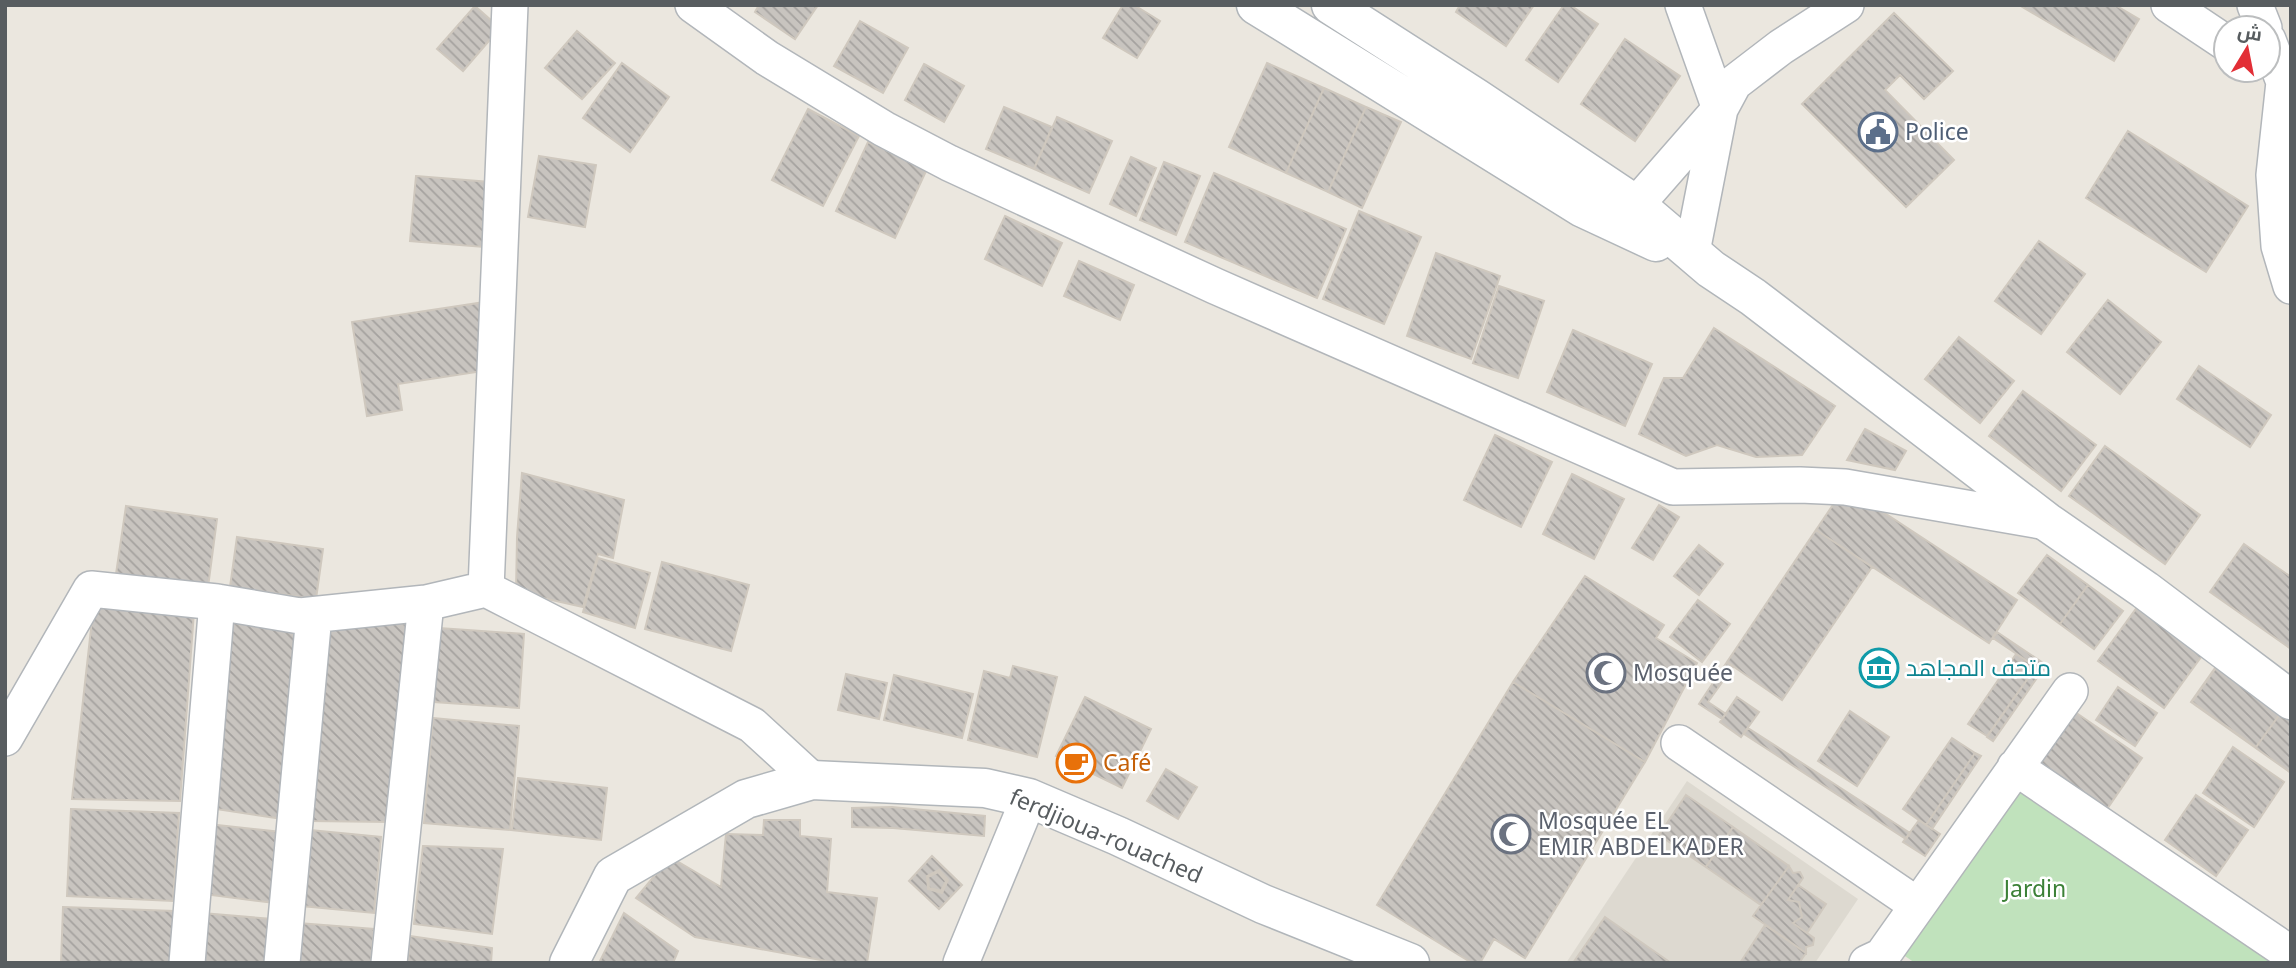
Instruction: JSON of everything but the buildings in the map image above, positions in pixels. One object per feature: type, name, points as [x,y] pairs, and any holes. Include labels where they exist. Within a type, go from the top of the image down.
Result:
[{"type":"main road","points":[[1256,5],[1583,208],[1701,260]]},
{"type":"main road","points":[[1331,5],[1636,205],[1701,260],[2047,522],[2145,590],[2291,700]]},
{"type":"main road","name":"ferdjioua-rouached","points":[[569,963],[613,876],[746,799],[812,780],[985,788],[1029,798],[1264,904],[1410,963]]},
{"type":"street","points":[[486,589],[510,5]]},
{"type":"street","points":[[693,5],[767,58],[884,129],[949,163],[1215,286],[1673,486],[1845,487],[2047,522]]},
{"type":"street","points":[[1683,5],[1720,109],[1701,260]]},
{"type":"street","points":[[1636,205],[1720,109],[1734,83],[1782,47],[1846,5]]},
{"type":"street","points":[[2169,5],[2212,34]]},
{"type":"street","points":[[2283,80],[2274,175],[2279,246],[2291,286]]},
{"type":"street","points":[[5,738],[92,589],[216,602],[300,616],[426,603],[486,589],[752,725],[812,780]]},
{"type":"street","points":[[187,963],[216,602]]},
{"type":"street","points":[[389,963],[426,603]]},
{"type":"street","points":[[282,963],[314,615]]},
{"type":"street","points":[[1880,960],[2070,691]]},
{"type":"street","points":[[1679,743],[1917,905]]},
{"type":"street","points":[[2015,767],[2291,954]]},
{"type":"street","points":[[961,963],[1029,798]]},
{"type":"shaded area","points":[[1687,781],[1858,899],[1815,963],[1566,963]]},
{"type":"green space","name":"Jardin","points":[[2015,786],[2279,963],[1915,963],[1902,954]]},
{"type":"place","name":"Police","points":[[1878,132]]},
{"type":"place","name":"متحف المجاهد","points":[[1879,668]]},
{"type":"place","name":"Mosquée","points":[[1606,673]]},
{"type":"place","name":"Café","points":[[1076,763]]},
{"type":"place","name":"Mosquée EL EMIR ABDELKADER","points":[[1511,834]]}]
